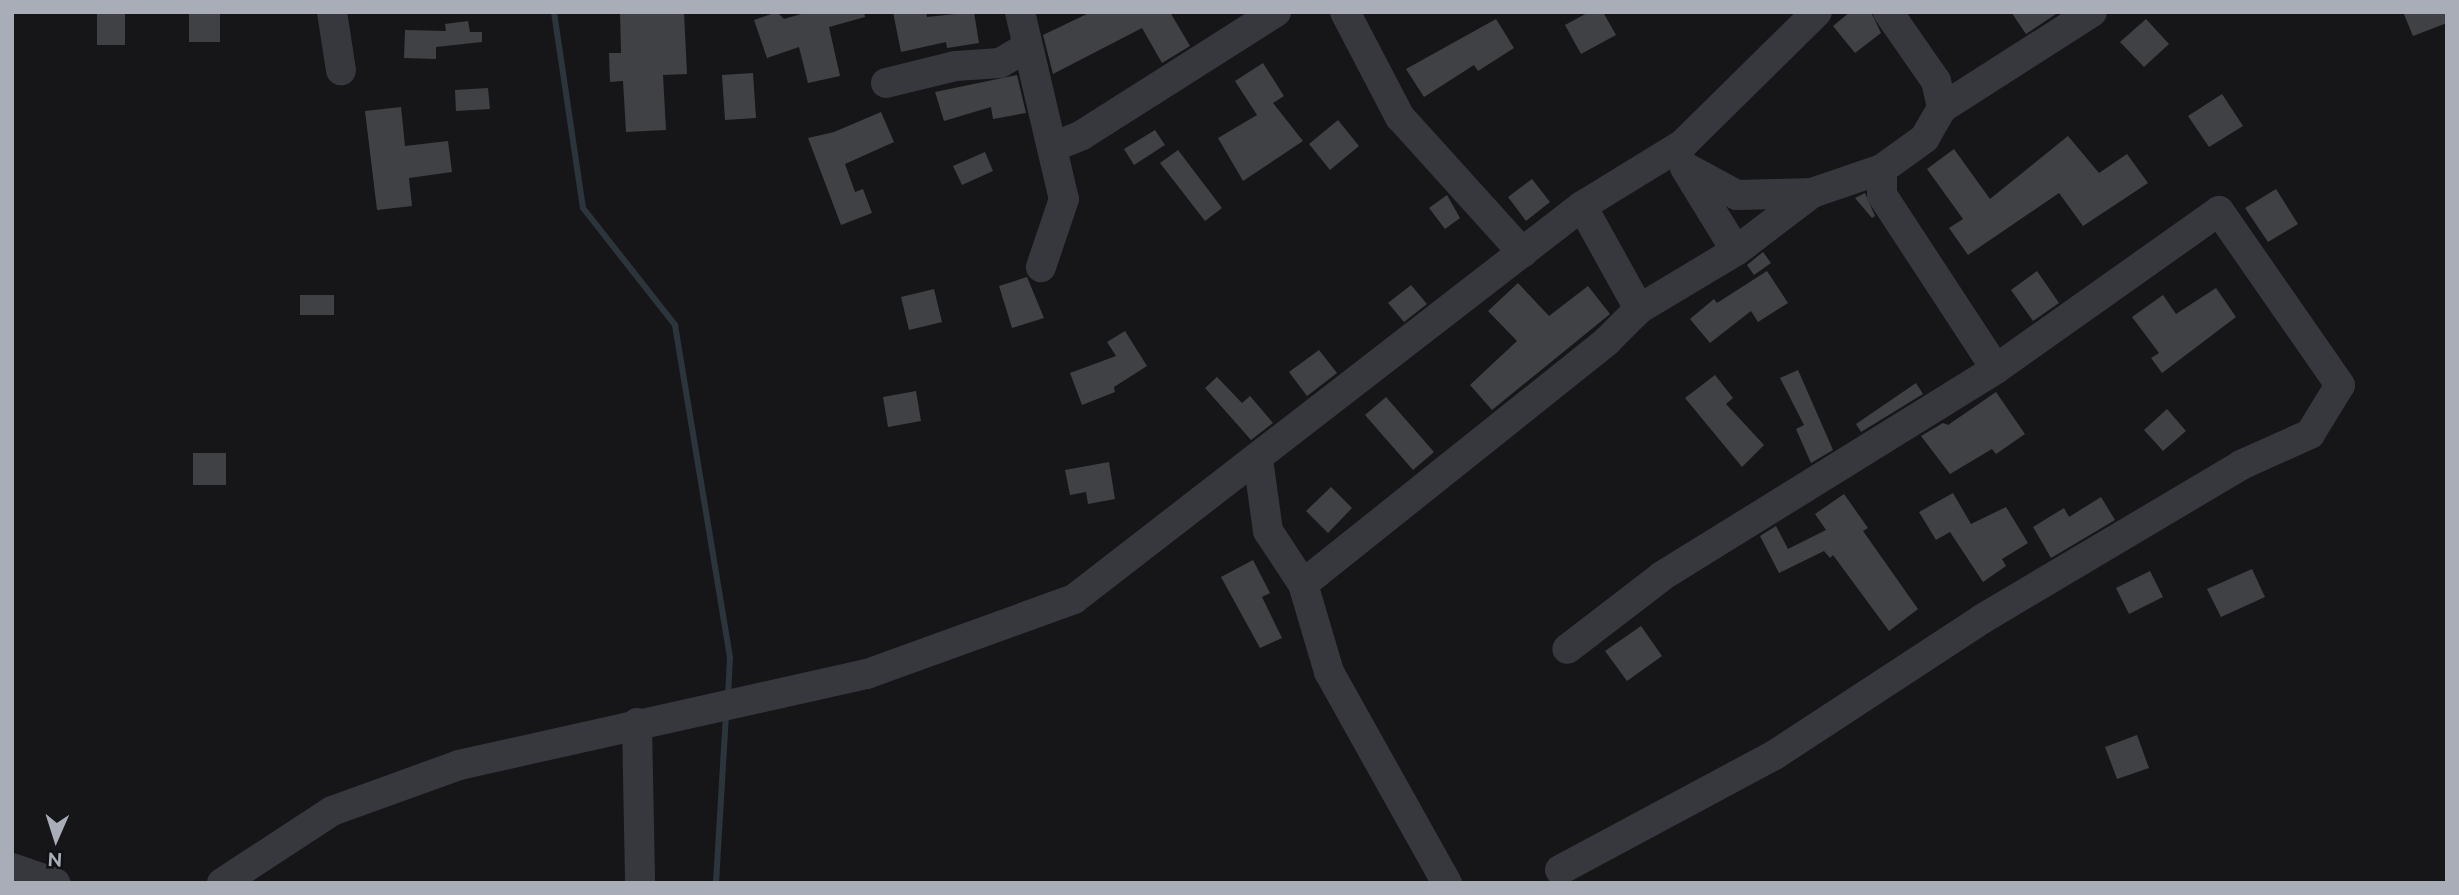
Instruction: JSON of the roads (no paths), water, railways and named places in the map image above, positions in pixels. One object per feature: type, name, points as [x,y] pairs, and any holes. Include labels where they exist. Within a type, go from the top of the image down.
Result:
[{"type":"street","points":[[332,12],[341,69]]},
{"type":"street","points":[[1020,12],[1064,199],[1041,267]]},
{"type":"street","points":[[1053,147],[1082,135],[1276,12]]},
{"type":"street","points":[[1345,12],[1400,117],[1523,253]]},
{"type":"street","points":[[222,883],[332,811],[459,765],[867,674],[1074,599],[1582,206],[1684,156],[1817,12]]},
{"type":"street","points":[[1888,12],[1936,81],[1942,107]]},
{"type":"street","points":[[1303,584],[1607,341],[1639,309],[1736,251],[1812,194],[1882,169],[1925,138],[1942,107],[2092,12]]},
{"type":"street","points":[[886,83],[956,66],[1000,63],[1027,47]]},
{"type":"street","points":[[1684,156],[1737,195],[1812,194]]},
{"type":"street","points":[[1684,156],[1736,251]]},
{"type":"street","points":[[1882,169],[1882,195],[1996,369]]},
{"type":"street","points":[[1582,206],[1639,309]]},
{"type":"street","points":[[1560,870],[1776,754],[1982,619],[2241,465],[2310,434],[2340,384],[2219,211],[1996,369],[1661,577],[1567,649]]},
{"type":"street","points":[[1258,459],[1268,531],[1303,584],[1329,672],[1447,883]]},
{"type":"street","points":[[638,723],[640,883]]},
{"type":"street","points":[[12,868],[55,883]]},
{"type":"waterway","points":[[554,12],[583,208],[675,325],[730,658],[728,696]]},
{"type":"waterway","points":[[716,883],[726,714]]}]
